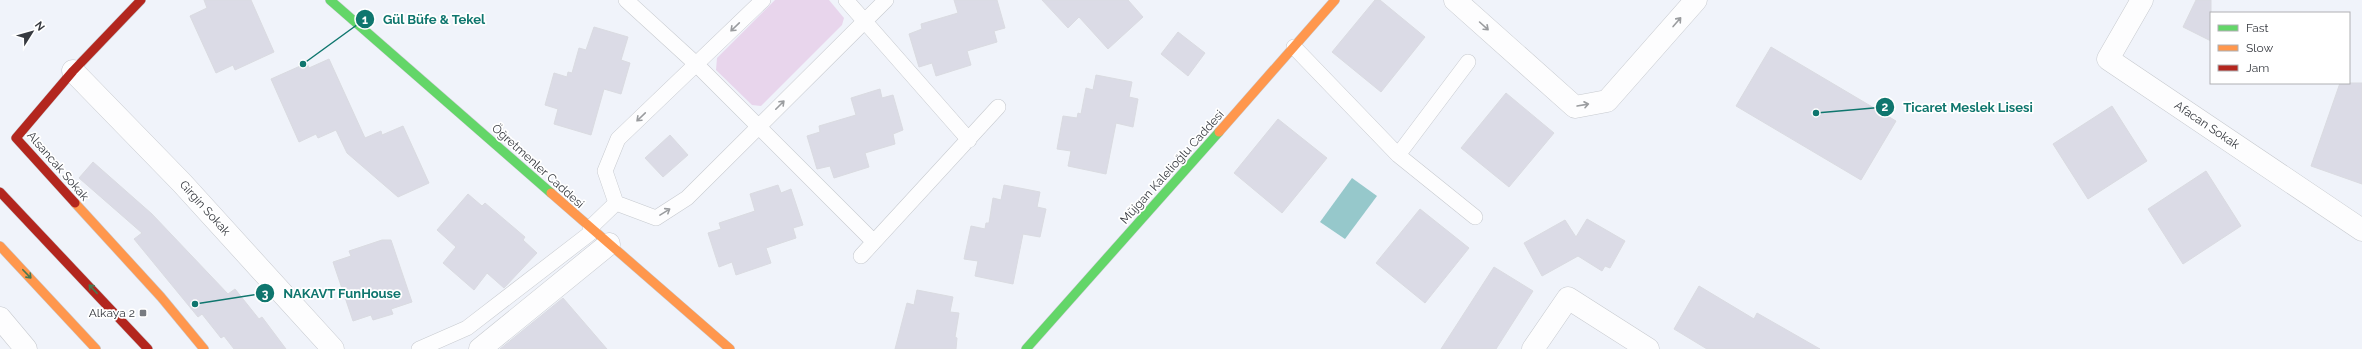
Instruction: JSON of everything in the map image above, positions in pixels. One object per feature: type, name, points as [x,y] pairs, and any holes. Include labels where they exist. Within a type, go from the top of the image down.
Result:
[{"type":"street","name":"Alsancak Sokak","points":[[141,0],[73,71],[16,138],[161,297],[204,349]]},
{"type":"street","name":"Öğretmenler Caddesi","points":[[330,0],[730,349]]},
{"type":"street","name":"Müjgan Kalelioğlu Caddesi","points":[[1026,349],[1335,0]]},
{"type":"street","points":[[1455,0],[1575,107],[1607,101],[1696,0]]},
{"type":"street","name":"Afacan Sokak","points":[[2142,0],[2108,59],[2362,230]]},
{"type":"street","name":"Girgin Sokak","points":[[73,71],[182,183],[333,349]]},
{"type":"street","points":[[0,192],[148,349]]},
{"type":"street","points":[[480,349],[597,234]]},
{"type":"street","points":[[0,246],[96,349]]},
{"type":"street","points":[[1533,349],[1568,298],[1648,349]]},
{"type":"street","points":[[0,318],[26,349]]},
{"type":"lane","points":[[626,0],[696,64],[760,126],[874,242]]},
{"type":"lane","points":[[616,203],[605,171],[618,139],[763,0]]},
{"type":"lane","points":[[846,0],[969,140]]},
{"type":"lane","points":[[616,203],[656,218],[687,198],[886,0]]},
{"type":"lane","points":[[1294,47],[1398,155],[1475,217]]},
{"type":"lane","points":[[1398,155],[1468,62]]},
{"type":"lane","points":[[861,256],[998,107]]},
{"type":"lane","points":[[419,349],[467,328],[597,234],[616,203]]},
{"type":"shaded area","points":[[775,0],[829,0],[844,18],[842,25],[761,106],[752,105],[716,70],[717,58]]},
{"type":"water","points":[[1352,178],[1377,196],[1345,239],[1320,222]]},
{"type":"building","points":[[204,0],[251,0],[274,52],[235,70],[233,65],[216,73],[190,16],[207,8]]},
{"type":"building","points":[[954,0],[997,0],[1005,28],[994,31],[997,42],[967,51],[971,65],[936,76],[932,63],[919,67],[909,34],[922,29],[921,24],[958,13]]},
{"type":"building","points":[[1042,0],[1128,0],[1143,17],[1108,49],[1079,17],[1068,28]]},
{"type":"building","points":[[1375,0],[1380,0],[1425,37],[1381,92],[1332,52]]},
{"type":"building","points":[[2196,0],[2211,0],[2210,40],[2183,27]]},
{"type":"building","points":[[594,27],[628,37],[621,60],[630,63],[621,94],[604,89],[591,135],[554,124],[558,109],[545,105],[554,73],[567,77],[568,72],[572,73],[579,48],[586,50]]},
{"type":"building","points":[[1178,32],[1205,53],[1188,76],[1161,54]]},
{"type":"building","points":[[1771,47],[1896,121],[1861,180],[1736,106]]},
{"type":"building","points":[[329,59],[365,138],[381,131],[382,135],[403,126],[429,183],[398,197],[347,153],[336,130],[318,138],[316,134],[299,142],[271,79],[307,63],[309,68]]},
{"type":"building","points":[[1096,75],[1132,82],[1129,97],[1138,99],[1133,127],[1116,123],[1106,174],[1068,166],[1071,151],[1057,149],[1063,116],[1077,118],[1078,113],[1081,114],[1086,88],[1093,90]]},
{"type":"building","points":[[2362,83],[2362,184],[2311,166],[2340,84]]},
{"type":"building","points":[[880,89],[882,98],[893,95],[903,130],[893,134],[895,144],[865,153],[869,167],[834,178],[830,166],[817,169],[807,136],[820,132],[819,126],[856,115],[851,98]]},
{"type":"building","points":[[1506,93],[1554,133],[1509,187],[1461,148]]},
{"type":"building","points":[[2112,106],[2147,161],[2088,199],[2053,144]]},
{"type":"building","points":[[1278,119],[1327,158],[1282,213],[1234,173]]},
{"type":"building","points":[[670,135],[688,155],[663,177],[645,158]]},
{"type":"building","points":[[93,162],[152,214],[228,294],[235,289],[259,319],[262,317],[286,349],[234,349],[224,336],[221,338],[202,314],[198,317],[134,239],[142,233],[79,178]]},
{"type":"building","points":[[2206,171],[2241,226],[2183,264],[2148,209]]},
{"type":"building","points":[[778,185],[781,193],[791,189],[803,225],[793,228],[796,238],[766,248],[771,263],[736,275],[732,262],[719,267],[708,233],[721,229],[719,223],[755,211],[750,194]]},
{"type":"building","points":[[1004,185],[1040,192],[1037,207],[1046,209],[1040,237],[1023,234],[1013,284],[975,276],[978,261],[964,259],[971,226],[985,229],[986,223],[989,223],[993,198],[1001,200]]},
{"type":"building","points":[[468,194],[482,206],[485,203],[525,237],[523,240],[537,253],[504,288],[487,273],[474,290],[443,263],[456,247],[437,230]]},
{"type":"building","points":[[1420,209],[1469,248],[1425,303],[1376,263]]},
{"type":"building","points":[[1587,219],[1625,241],[1610,268],[1605,266],[1602,271],[1578,256],[1542,276],[1524,243],[1565,220],[1576,237]]},
{"type":"building","points":[[382,240],[391,240],[412,302],[391,309],[393,314],[373,320],[371,315],[353,321],[333,262],[351,256],[349,251]]},
{"type":"building","points":[[1494,267],[1533,291],[1496,349],[1441,349]]},
{"type":"building","points":[[1699,286],[1754,319],[1757,313],[1820,349],[1707,349],[1674,329]]},
{"type":"building","points":[[917,290],[953,297],[950,312],[959,313],[955,337],[957,338],[956,349],[895,349],[907,303],[914,305]]},
{"type":"building","points":[[563,298],[607,349],[500,349]]},
{"type":"traffic: fast","points":[[330,0],[551,193]]},
{"type":"traffic: fast","points":[[1026,349],[1219,132]]},
{"type":"traffic: slow","points":[[1219,132],[1335,0]]},
{"type":"traffic: slow","points":[[551,193],[730,349]]},
{"type":"traffic: slow","points":[[75,203],[161,297],[204,349]]},
{"type":"traffic: slow","points":[[0,246],[96,349]]},
{"type":"traffic: jam","points":[[75,203],[16,138],[73,71],[141,0]]},
{"type":"traffic: jam","points":[[0,192],[148,349]]},
{"type":"place","name":"Gül Büfe & Tekel","points":[[303,64]]},
{"type":"place","name":"Ticaret Meslek Lisesi","points":[[1816,113]]},
{"type":"place","name":"NAKAVT FunHouse","points":[[195,304]]},
{"type":"place","name":"Alkaya 2","points":[[143,313]]}]
